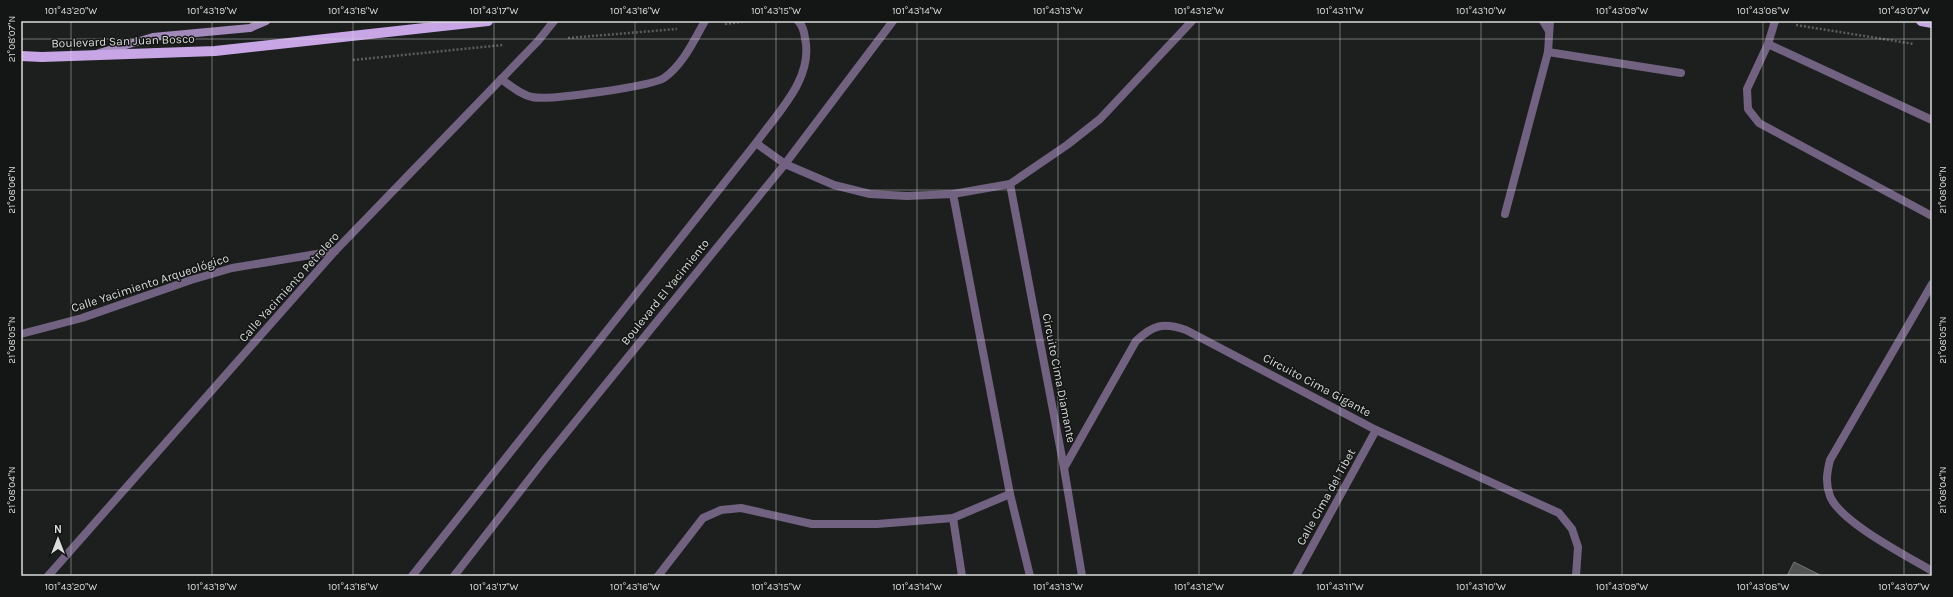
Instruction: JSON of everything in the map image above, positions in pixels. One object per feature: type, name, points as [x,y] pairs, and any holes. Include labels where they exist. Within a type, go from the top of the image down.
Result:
[{"type":"main road","points":[[93,54],[153,37],[250,28],[266,21]]},
{"type":"main road","name":"Boulevard San Juan Bosco","points":[[21,56],[42,57],[93,54],[215,51],[488,21]]},
{"type":"main road","points":[[1921,21],[1932,23]]},
{"type":"street","name":"Calle Yacimiento Petrolero","points":[[48,576],[335,252],[538,41],[554,21]]},
{"type":"street","name":"Boulevard El Yacimiento","points":[[412,576],[756,143],[798,85],[806,67],[808,49],[802,26],[798,21]]},
{"type":"street","name":"Boulevard El Yacimiento","points":[[454,576],[544,459],[785,164],[893,21]]},
{"type":"street","points":[[756,143],[785,164],[834,186],[870,194],[907,196],[953,194],[1010,184],[1067,145],[1100,119],[1192,21]]},
{"type":"street","points":[[1543,21],[1549,31]]},
{"type":"street","points":[[1505,214],[1548,52],[1550,21]]},
{"type":"street","points":[[1775,21],[1768,44],[1747,89],[1748,109],[1759,123],[1932,216]]},
{"type":"street","points":[[501,79],[525,96],[534,98],[547,98],[647,85],[664,78],[676,68],[704,24]]},
{"type":"street","points":[[1768,44],[1932,120]]},
{"type":"street","points":[[1548,52],[1681,73]]},
{"type":"street","name":"Circuito Cima Diamante","points":[[1010,184],[1064,468],[1082,576]]},
{"type":"street","points":[[953,194],[1010,494],[1029,576]]},
{"type":"street","name":"Calle Yacimiento Arqueológico","points":[[21,334],[82,318],[191,280],[232,268],[335,252]]},
{"type":"street","points":[[1932,284],[1830,460],[1826,477],[1830,496],[1843,514],[1881,540],[1932,571]]},
{"type":"street","name":"Circuito Cima Gigante","points":[[1064,468],[1136,341],[1148,330],[1162,325],[1173,326],[1186,330],[1376,430],[1559,514],[1572,529],[1578,547],[1576,576]]},
{"type":"street","name":"Calle Cima del Tibet","points":[[1296,576],[1376,430]]},
{"type":"street","points":[[658,576],[703,518],[721,510],[741,508],[812,524],[877,524],[953,518],[1010,494]]},
{"type":"street","points":[[953,518],[962,576]]},
{"type":"path","points":[[496,46],[704,24],[750,21]]},
{"type":"path","points":[[1789,24],[1917,44]]},
{"type":"building","points":[[1794,562],[1822,576],[1787,576]]}]
